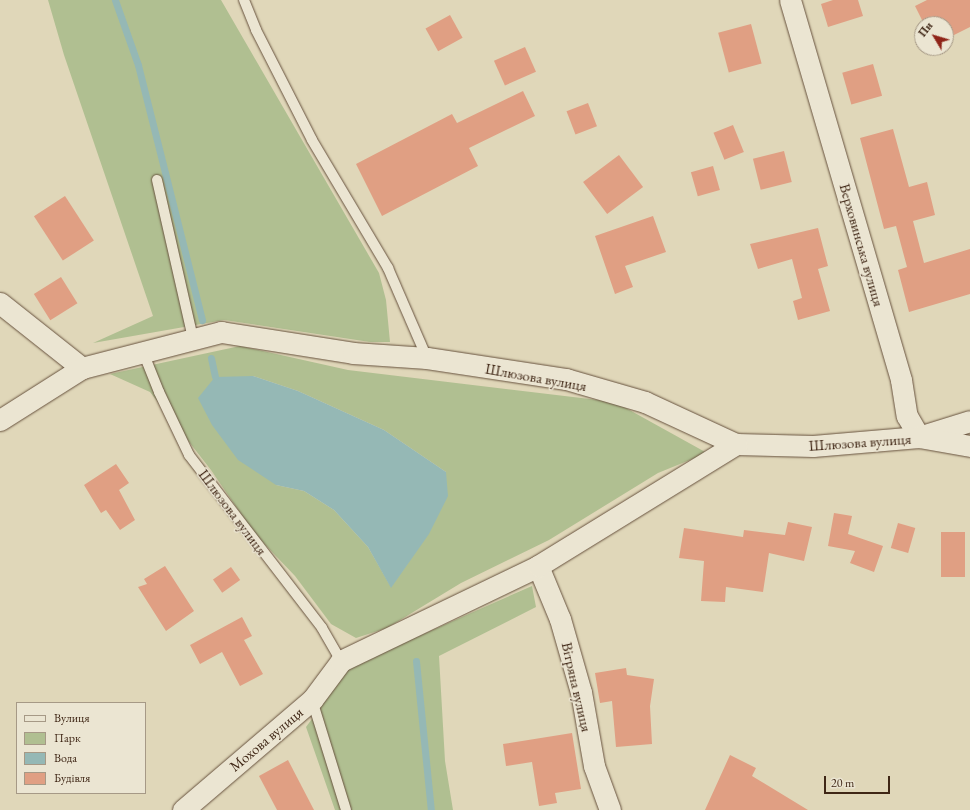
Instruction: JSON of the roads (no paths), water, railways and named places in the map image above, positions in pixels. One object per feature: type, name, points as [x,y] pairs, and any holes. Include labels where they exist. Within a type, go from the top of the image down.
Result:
[{"type":"street","name":"Верховинська вулиця","points":[[790,0],[901,380],[907,416],[919,437]]},
{"type":"street","points":[[0,303],[82,368]]},
{"type":"street","name":"Шлюзова вулиця","points":[[0,420],[82,368],[221,332],[353,353],[427,358],[566,379],[645,402],[736,444],[813,446],[919,437],[970,446]]},
{"type":"street","points":[[919,437],[970,421]]},
{"type":"street","points":[[341,661],[538,566],[736,444]]},
{"type":"street","name":"Вітряна вулиця","points":[[538,566],[560,619],[581,692],[594,766],[610,810]]},
{"type":"street","name":"Мохова вулиця","points":[[183,810],[312,700],[341,661]]},
{"type":"lane","points":[[244,0],[256,30],[312,140],[388,268],[427,358]]},
{"type":"lane","points":[[157,180],[193,339]]},
{"type":"lane","name":"Шлюзова вулиця","points":[[143,352],[159,392],[189,455],[322,628],[341,661]]},
{"type":"lane","points":[[312,700],[346,810]]},
{"type":"water","points":[[253,376],[298,391],[384,430],[446,472],[448,496],[429,534],[391,588],[368,547],[334,510],[304,491],[276,485],[238,460],[212,425],[198,398],[215,377]]},
{"type":"waterway","points":[[115,0],[138,65],[202,320]]},
{"type":"waterway","points":[[211,358],[215,377]]},
{"type":"waterway","points":[[416,661],[431,810]]}]
